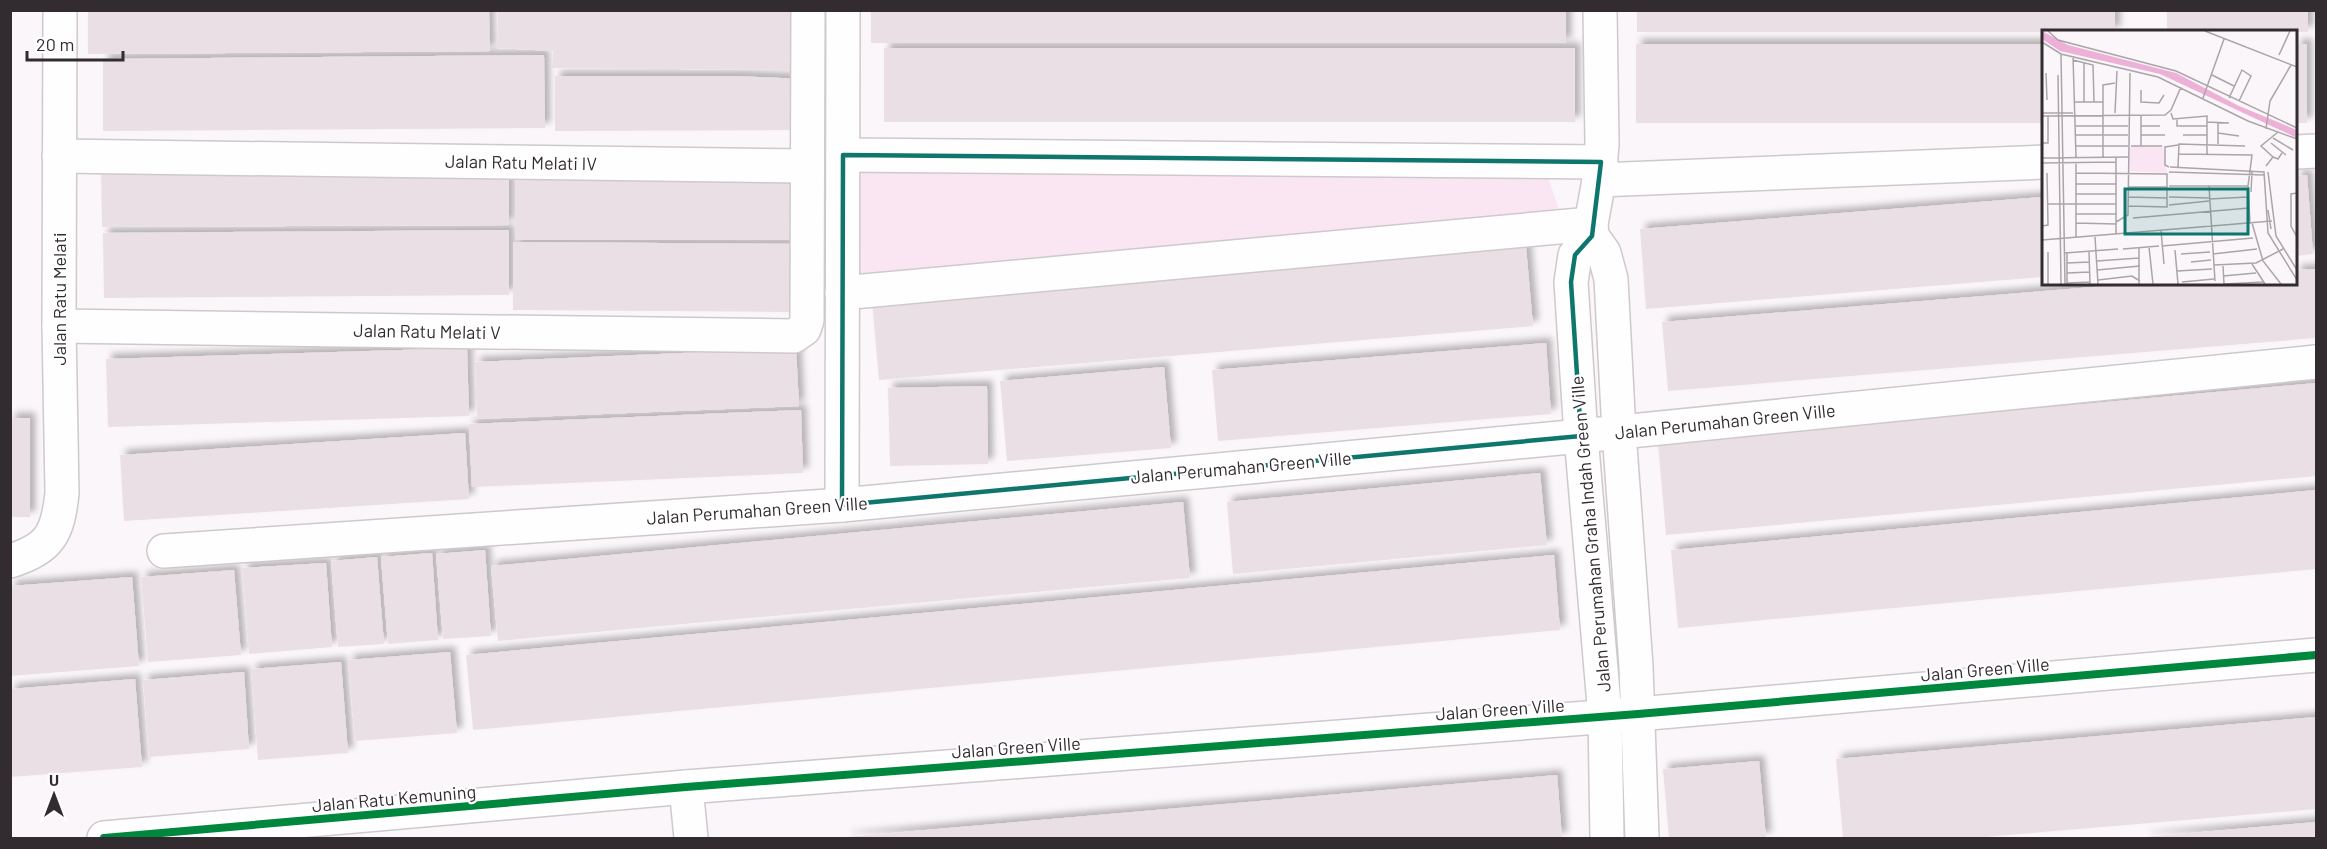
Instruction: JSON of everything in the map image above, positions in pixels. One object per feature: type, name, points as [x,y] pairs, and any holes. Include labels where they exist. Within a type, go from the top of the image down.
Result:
[{"type":"street","name":"Jalan Ratu Melati","points":[[10,561],[31,555],[50,541],[60,517],[62,493],[59,326],[60,10]]},
{"type":"street","points":[[807,166],[808,10]]},
{"type":"street","points":[[842,505],[843,10]]},
{"type":"street","name":"Jalan Perumahan Graha Indah Green Ville","points":[[1600,10],[1600,171],[1592,230],[1575,255],[1571,282],[1581,436],[1605,716],[1607,838]]},
{"type":"street","points":[[2297,152],[2316,152]]},
{"type":"street","points":[[843,155],[1600,171],[2042,162]]},
{"type":"street","name":"Jalan Ratu Melati IV","points":[[59,156],[807,166]]},
{"type":"street","name":"Jalan Ratu Melati V","points":[[59,326],[794,336],[804,329],[807,320],[807,166]]},
{"type":"street","points":[[842,293],[1592,230]]},
{"type":"street","name":"Jalan Perumahan Graha Indah Green Ville","points":[[1592,230],[1604,253],[1611,279],[1618,432],[1638,714],[1642,838]]},
{"type":"street","name":"Jalan Perumahan Green Ville","points":[[164,551],[842,505],[1581,436],[2316,362]]},
{"type":"street","name":"Jalan Green Ville","points":[[686,787],[1638,714],[2316,655]]},
{"type":"street","points":[[686,787],[691,838]]},
{"type":"street","name":"Jalan Ratu Kemuning","points":[[104,838],[686,787]]},
{"type":"highlighted area","points":[[843,155],[1601,162],[1592,236],[1575,255],[1571,282],[1581,436],[842,505]]},
{"type":"shaded area","points":[[856,159],[1543,162],[1564,225],[855,282]]},
{"type":"building","points":[[88,10],[489,10],[490,51],[88,54]]},
{"type":"building","points":[[498,10],[800,10],[800,70],[552,68],[553,51],[497,48]]},
{"type":"building","points":[[871,10],[1566,10],[1566,43],[871,43]]},
{"type":"building","points":[[1637,10],[2115,10],[2115,30],[1637,32]]},
{"type":"building","points":[[2167,10],[2308,10],[2308,32],[2297,32],[2297,30],[2167,30]]},
{"type":"building","points":[[1636,44],[2042,44],[2042,123],[1636,123]]},
{"type":"building","points":[[2297,44],[2307,44],[2307,123],[2297,123]]},
{"type":"building","points":[[884,48],[1575,48],[1575,122],[884,122]]},
{"type":"building","points":[[544,55],[545,128],[103,131],[103,59]]},
{"type":"building","points":[[555,76],[735,76],[804,79],[804,130],[555,131]]},
{"type":"building","points":[[509,164],[509,225],[102,227],[101,167]]},
{"type":"building","points":[[515,172],[803,173],[803,240],[515,240]]},
{"type":"building","points":[[2307,175],[2313,254],[2297,256],[2297,176]]},
{"type":"building","points":[[2042,197],[2042,277],[1646,309],[1640,229]]},
{"type":"building","points":[[509,230],[509,295],[104,298],[103,233]]},
{"type":"building","points":[[513,242],[801,244],[799,312],[513,310]]},
{"type":"building","points":[[1526,247],[1533,326],[879,380],[872,301]]},
{"type":"building","points":[[2316,269],[2316,338],[1668,391],[1662,322],[2119,285],[2297,285],[2297,270]]},
{"type":"building","points":[[1546,343],[1551,414],[1218,441],[1212,370]]},
{"type":"building","points":[[467,348],[469,416],[108,427],[106,359]]},
{"type":"building","points":[[796,348],[799,406],[477,419],[475,362]]},
{"type":"building","points":[[1164,367],[1171,448],[1007,461],[1000,381]]},
{"type":"building","points":[[2316,383],[2316,476],[1666,535],[1658,443]]},
{"type":"building","points":[[987,386],[988,464],[890,466],[888,388]]},
{"type":"building","points":[[801,410],[803,473],[472,487],[469,424]]},
{"type":"building","points":[[10,418],[30,418],[30,517],[10,517]]},
{"type":"building","points":[[465,433],[469,499],[124,521],[120,455]]},
{"type":"building","points":[[1540,473],[1547,545],[1233,574],[1227,502]]},
{"type":"building","points":[[2316,490],[2316,569],[1678,628],[1671,550]]},
{"type":"building","points":[[1183,502],[1190,578],[498,641],[491,566]]},
{"type":"building","points":[[485,550],[491,636],[443,639],[436,554]]},
{"type":"building","points":[[432,553],[438,640],[388,644],[381,557]]},
{"type":"building","points":[[1554,555],[1560,630],[473,730],[466,655]]},
{"type":"building","points":[[377,557],[384,644],[338,647],[331,561]]},
{"type":"building","points":[[326,563],[332,647],[249,654],[242,568]]},
{"type":"building","points":[[234,570],[241,655],[148,662],[141,577]]},
{"type":"building","points":[[132,577],[139,666],[10,676],[10,586]]},
{"type":"building","points":[[450,652],[457,733],[355,741],[348,660]]},
{"type":"building","points":[[341,662],[348,753],[258,760],[251,669]]},
{"type":"building","points":[[244,672],[249,749],[149,757],[143,680]]},
{"type":"building","points":[[135,679],[142,767],[10,777],[10,689]]},
{"type":"building","points":[[2316,717],[2316,809],[1973,838],[1843,838],[1836,759]]},
{"type":"building","points":[[1759,761],[1766,838],[1669,838],[1663,769]]},
{"type":"building","points":[[1557,775],[1562,838],[846,838],[846,837]]},
{"type":"building","points":[[2316,822],[2316,838],[2145,838],[2145,837]]},
{"type":"cycle path","points":[[104,838],[686,787],[1638,714],[2316,655]]}]
